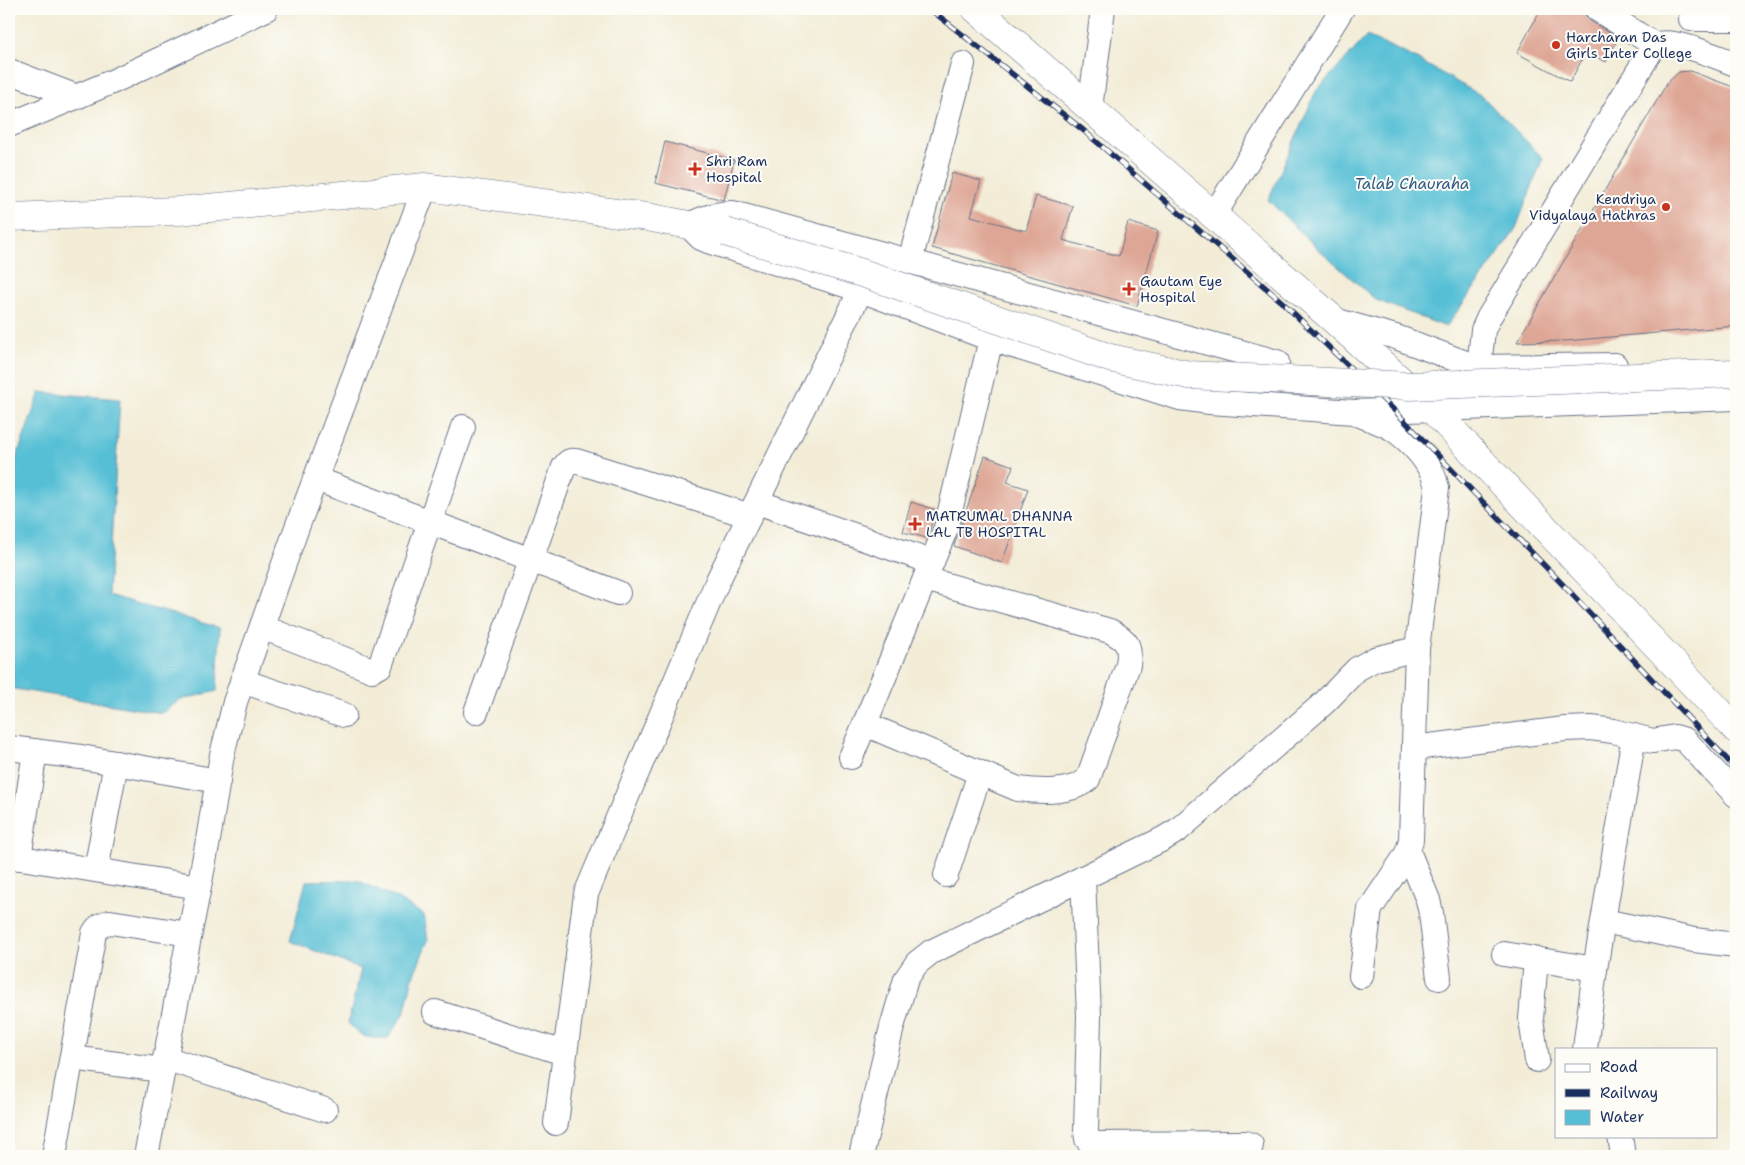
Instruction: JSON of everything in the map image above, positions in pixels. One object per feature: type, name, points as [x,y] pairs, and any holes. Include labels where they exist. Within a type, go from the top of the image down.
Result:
[{"type":"main road","points":[[976,9],[1334,320],[1433,410],[1736,729]]},
{"type":"main road","points":[[9,217],[178,210],[425,187],[647,217],[725,232],[871,276],[1110,358],[1188,375],[1410,386],[1736,374]]},
{"type":"street","points":[[9,125],[123,77],[266,9]]},
{"type":"street","points":[[1090,108],[1103,9]]},
{"type":"street","points":[[1214,216],[1342,9]]},
{"type":"street","points":[[1597,9],[1655,45],[1665,43],[1692,48],[1736,64]]},
{"type":"street","points":[[1692,48],[1691,14],[1736,19]]},
{"type":"street","points":[[1480,367],[1483,330],[1489,317],[1655,45]]},
{"type":"street","points":[[910,262],[964,64]]},
{"type":"street","points":[[9,71],[77,97]]},
{"type":"street","points":[[146,1156],[199,887],[222,754],[233,711],[242,681],[316,479],[425,187]]},
{"type":"street","points":[[1277,362],[733,213],[720,213],[688,225],[701,238],[708,241],[861,290],[991,339],[1180,398],[1210,402],[1354,412],[1736,398]]},
{"type":"street","points":[[556,1123],[586,894],[718,580],[861,290]]},
{"type":"street","points":[[1334,320],[1396,337],[1480,367],[1670,364],[1736,360]]},
{"type":"street","points":[[851,757],[946,528],[991,339]]},
{"type":"street","points":[[1354,412],[1393,429],[1416,450],[1433,473],[1437,488],[1417,649],[1411,840],[1408,851],[1370,909],[1361,976]]},
{"type":"street","points":[[262,627],[372,670],[380,666],[463,427]]},
{"type":"street","points":[[476,712],[564,466],[570,460],[753,509],[928,571],[1110,631],[1121,637],[1128,645],[1130,654],[1128,665],[1088,779],[1083,784],[1074,788],[1038,791],[1018,789],[865,724]]},
{"type":"street","points":[[316,479],[618,593]]},
{"type":"street","points":[[860,1156],[906,979],[917,963],[931,952],[1178,830],[1324,703],[1357,669],[1375,659],[1417,649]]},
{"type":"street","points":[[242,681],[344,714]]},
{"type":"street","points":[[1414,748],[1565,729],[1591,728],[1653,741],[1674,737],[1685,740],[1736,796]]},
{"type":"street","points":[[1585,1048],[1595,968],[1634,736]]},
{"type":"street","points":[[9,748],[116,763],[218,781]]},
{"type":"street","points":[[35,752],[14,857],[199,887]]},
{"type":"street","points":[[96,870],[116,763]]},
{"type":"street","points":[[946,875],[980,773]]},
{"type":"street","points":[[1408,851],[1428,900],[1439,978]]},
{"type":"street","points":[[1083,878],[1089,1016],[1086,1131],[1089,1142],[1092,1144],[1245,1143],[1251,1145],[1248,1156]]},
{"type":"street","points":[[1604,921],[1694,940],[1736,945]]},
{"type":"street","points":[[54,1156],[94,933],[97,927],[103,923],[110,922],[189,934]]},
{"type":"street","points":[[1504,954],[1595,968]]},
{"type":"street","points":[[1536,959],[1531,1019],[1537,1060]]},
{"type":"street","points":[[435,1012],[564,1053]]},
{"type":"street","points":[[72,1058],[163,1064],[325,1110]]},
{"type":"street","points":[[1620,1138],[1623,1156]]},
{"type":"water","name":"Talab Chauraha","points":[[1367,36],[1413,57],[1482,96],[1543,158],[1516,228],[1446,327],[1376,300],[1321,252],[1268,200],[1316,91]]},
{"type":"water","points":[[40,392],[120,399],[108,595],[220,628],[217,691],[180,700],[162,713],[9,688],[9,478]]},
{"type":"water","points":[[357,880],[396,898],[424,915],[428,940],[413,977],[404,1014],[388,1038],[361,1035],[348,1023],[361,969],[290,941],[306,881]]},
{"type":"building","points":[[1541,9],[1576,9],[1584,13],[1590,21],[1618,38],[1606,62],[1586,52],[1570,82],[1517,53]]},
{"type":"building","name":"Kendriya Vidyalaya Hathras","points":[[1690,71],[1736,88],[1736,326],[1565,341],[1517,342],[1667,83],[1679,72]]},
{"type":"building","points":[[665,142],[734,160],[724,200],[655,183]]},
{"type":"building","points":[[952,173],[981,181],[971,216],[1026,231],[1036,196],[1073,206],[1063,240],[1119,256],[1128,222],[1158,231],[1137,306],[932,248]]},
{"type":"building","points":[[985,456],[1013,466],[1007,482],[1028,489],[1002,563],[954,546]]},
{"type":"building","points":[[911,502],[936,510],[927,538],[903,532]]},
{"type":"railway","points":[[930,9],[1083,130],[1281,301],[1395,411],[1568,590],[1736,769]]},
{"type":"place","name":"Harcharan Das Girls Inter College","points":[[1556,45]]},
{"type":"place","name":"Shri Ram Hospital","points":[[695,169]]},
{"type":"place","name":"Kendriya Vidyalaya Hathras","points":[[1666,207]]},
{"type":"place","name":"Gautam Eye Hospital","points":[[1129,289]]},
{"type":"place","name":"MATRUMAL DHANNA LAL TB HOSPITAL","points":[[915,524]]}]
